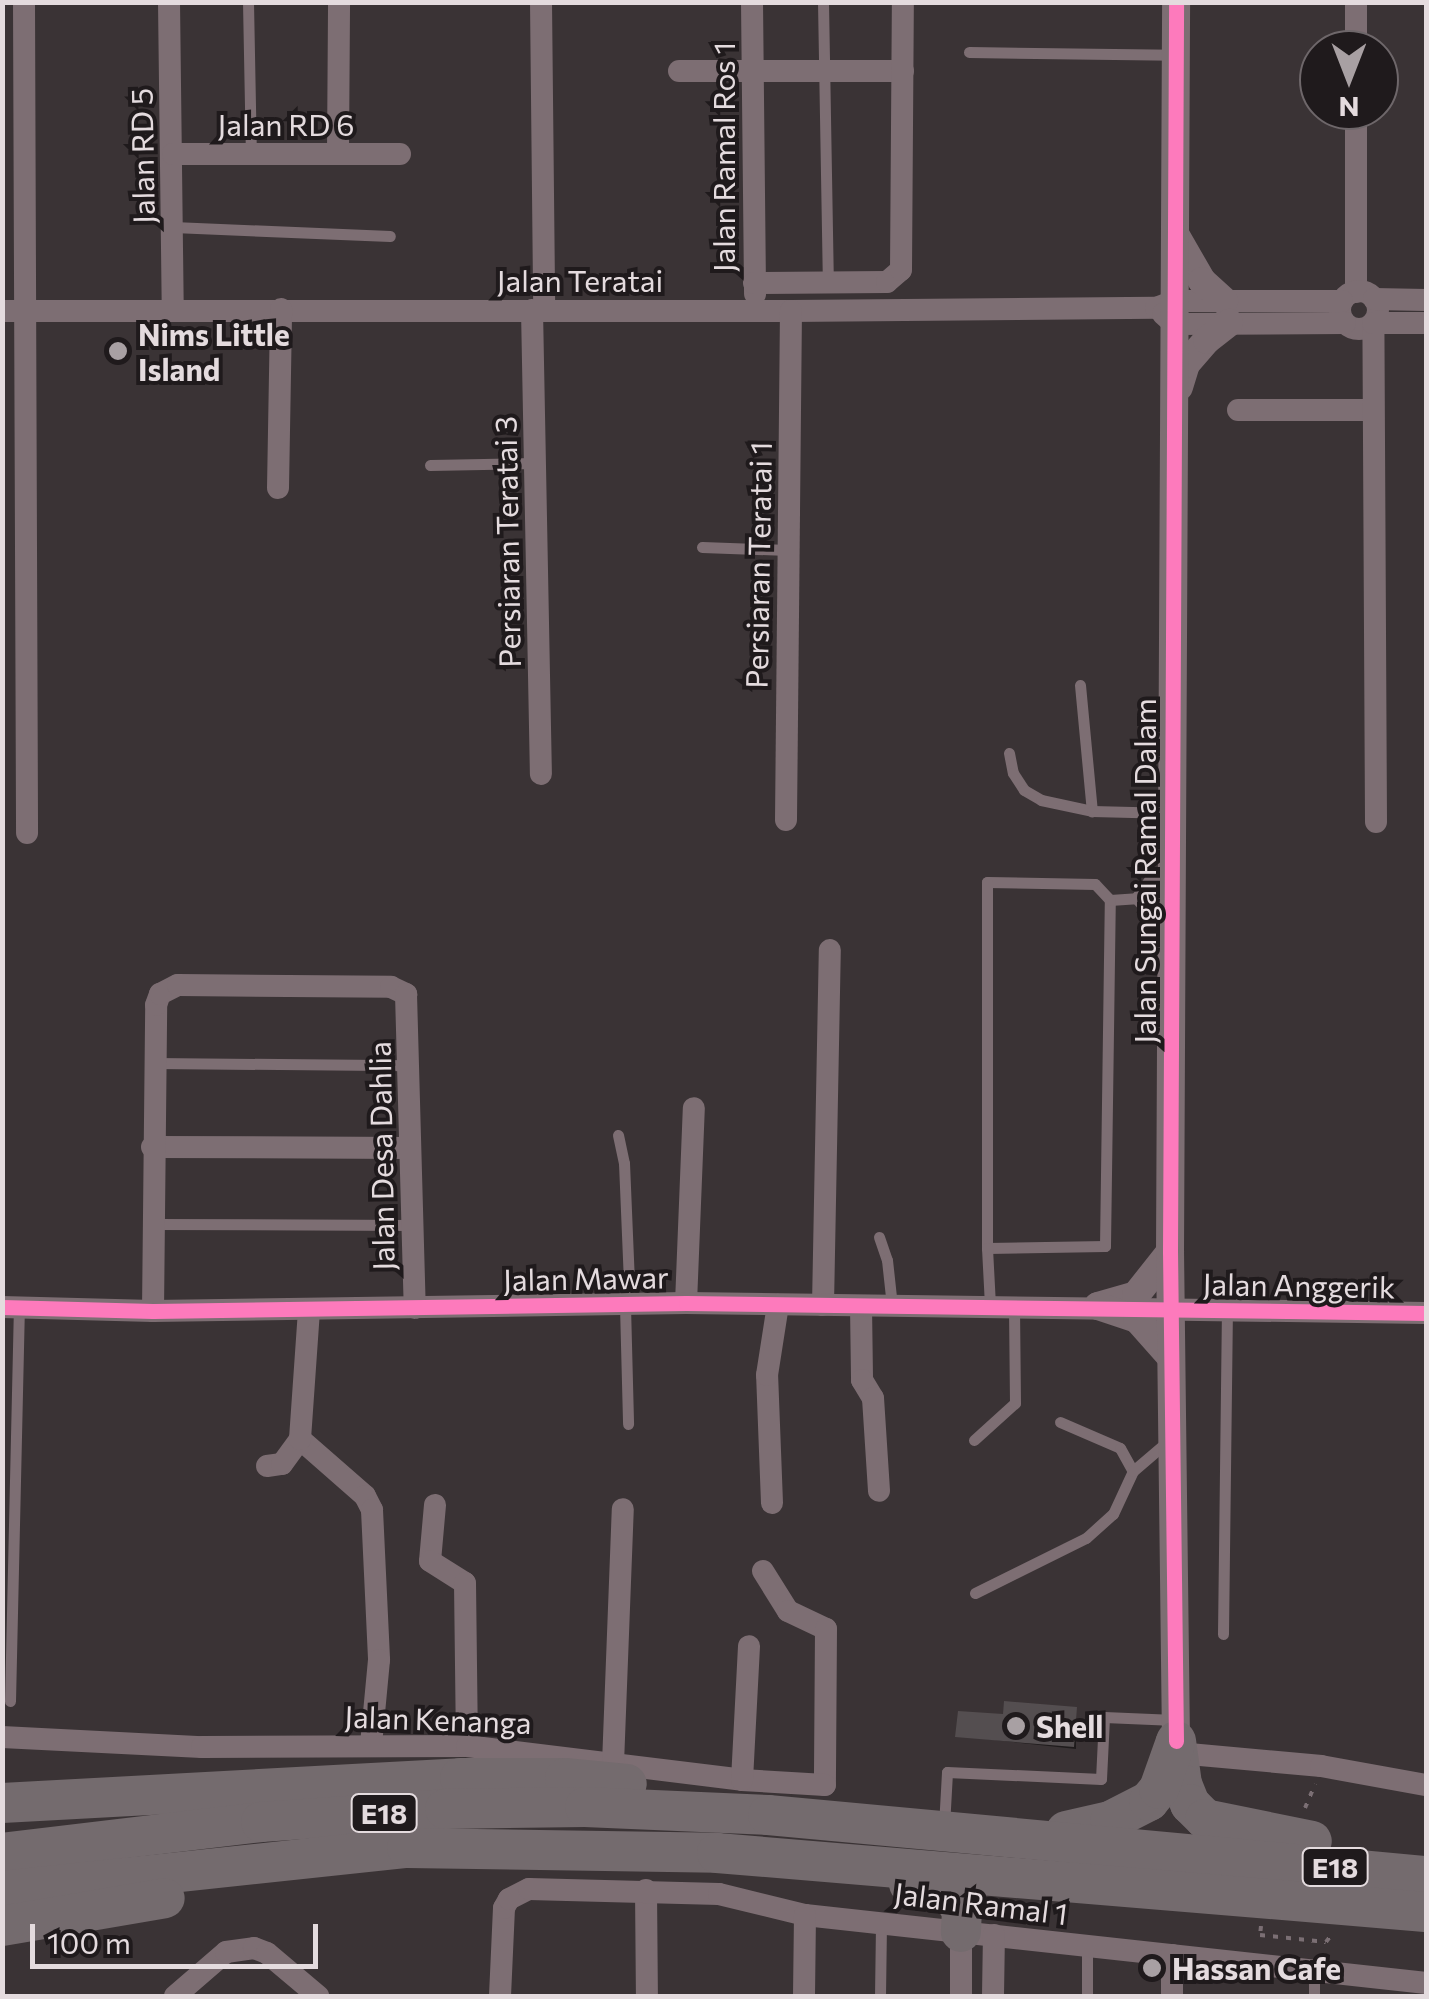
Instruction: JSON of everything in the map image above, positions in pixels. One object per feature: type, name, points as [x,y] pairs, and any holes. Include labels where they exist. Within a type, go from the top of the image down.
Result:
[{"type":"highway","points":[[1034,1838],[1110,1821],[1138,1809],[1159,1789],[1176,1738]]},
{"type":"highway","points":[[1176,1738],[1190,1804],[1205,1819],[1426,1863]]},
{"type":"highway","points":[[2,1777],[464,1762]]},
{"type":"highway","name":"E18","points":[[2,1804],[464,1762],[565,1778],[671,1788],[745,1802],[768,1815]]},
{"type":"highway","name":"E18","points":[[2,1853],[261,1822],[444,1809],[585,1807],[768,1815],[1034,1838],[1422,1903]]},
{"type":"highway","name":"E18","points":[[2,1891],[407,1848],[717,1853],[1171,1892],[1422,1903]]},
{"type":"highway","points":[[717,1853],[950,1892],[976,1933]]},
{"type":"highway","points":[[2,1926],[226,1887],[282,1861]]},
{"type":"highway","points":[[976,1933],[973,1902],[982,1896],[1171,1892]]},
{"type":"street","points":[[24,2],[27,310],[22,400],[27,833]]},
{"type":"street","name":"Jalan RD 5","points":[[169,2],[173,308]]},
{"type":"street","points":[[338,153],[339,2]]},
{"type":"street","name":"Persiaran Teratai 3","points":[[541,2],[536,463],[541,774]]},
{"type":"street","name":"Jalan Ramal Ros 1","points":[[752,2],[756,311]]},
{"type":"street","points":[[754,283],[887,282],[901,270],[903,2]]},
{"type":"street","name":"Jalan Sungai Ramal Dalam","points":[[1176,2],[1175,232],[1168,311],[1174,403],[1170,1356],[1176,1738]]},
{"type":"street","points":[[1356,2],[1356,30]]},
{"type":"street","points":[[679,71],[903,71]]},
{"type":"street","points":[[1356,130],[1358,307],[1374,410],[1376,822]]},
{"type":"street","name":"Jalan RD 6","points":[[173,154],[400,154]]},
{"type":"street","points":[[1174,403],[1186,364],[1227,312],[1202,281],[1175,232]]},
{"type":"street","points":[[1358,307],[1426,300]]},
{"type":"street","points":[[1358,307],[1426,324]]},
{"type":"street","name":"Jalan Teratai","points":[[2,311],[173,308],[1227,312],[1358,307]]},
{"type":"street","points":[[278,488],[281,309]]},
{"type":"street","name":"Persiaran Teratai 1","points":[[786,820],[790,311]]},
{"type":"street","points":[[1238,410],[1374,410]]},
{"type":"street","points":[[823,1305],[830,950]]},
{"type":"street","name":"Jalan Desa Dahlia","points":[[154,1063],[156,1005],[160,994],[178,985],[400,990],[408,1002],[415,1308]]},
{"type":"street","points":[[154,1063],[154,1310]]},
{"type":"street","points":[[686,1303],[694,1108]]},
{"type":"street","points":[[152,1146],[410,1148]]},
{"type":"street","points":[[1098,1306],[1136,1295],[1170,1252]]},
{"type":"street","name":"Jalan Mawar","points":[[11,1307],[154,1310],[686,1303],[1170,1310]]},
{"type":"street","points":[[772,1503],[766,1376],[778,1305]]},
{"type":"street","points":[[861,1306],[862,1380],[873,1398],[879,1492]]},
{"type":"street","points":[[1098,1306],[1137,1319],[1170,1356]]},
{"type":"street","points":[[267,1466],[282,1464],[300,1439],[309,1309]]},
{"type":"street","name":"Jalan Anggerik","points":[[1170,1310],[1426,1313]]},
{"type":"street","points":[[300,1439],[365,1496],[372,1510],[379,1660],[371,1744]]},
{"type":"street","points":[[435,1505],[430,1561],[465,1583],[464,1762]]},
{"type":"street","points":[[613,1764],[622,1509]]},
{"type":"street","points":[[763,1570],[788,1611],[826,1630],[826,1785],[848,1822]]},
{"type":"street","points":[[742,1780],[749,1646]]},
{"type":"street","name":"Jalan Kenanga","points":[[2,1737],[202,1747],[371,1744],[464,1762],[613,1764],[742,1780],[826,1785]]},
{"type":"street","points":[[1176,1738],[1426,1785]]},
{"type":"street","name":"Jalan Ramal 1","points":[[500,1996],[501,1920],[510,1898],[528,1889],[719,1894],[805,1915],[1314,1971],[1378,1984],[1426,1984]]},
{"type":"street","points":[[646,1890],[646,1996]]},
{"type":"street","points":[[804,1996],[805,1915]]},
{"type":"street","points":[[961,1996],[976,1933]]},
{"type":"street","points":[[976,1933],[993,1996]]},
{"type":"street","points":[[176,1996],[226,1952],[254,1948],[267,1953],[318,1996]]},
{"type":"street","points":[[1172,1955],[1172,1996]]},
{"type":"lane","points":[[248,2],[250,154]]},
{"type":"lane","points":[[823,2],[828,283]]},
{"type":"lane","points":[[969,52],[1177,56]]},
{"type":"lane","points":[[173,227],[390,236]]},
{"type":"lane","points":[[430,465],[536,463]]},
{"type":"lane","points":[[702,547],[788,550]]},
{"type":"lane","points":[[1080,685],[1092,811]]},
{"type":"lane","points":[[1010,753],[1013,773],[1024,790],[1042,800],[1092,811],[1172,813]]},
{"type":"lane","points":[[1110,900],[1136,898],[1150,879],[1172,864]]},
{"type":"lane","points":[[987,1248],[1105,1246],[1110,900],[1095,884],[988,882],[987,1248],[990,1306]]},
{"type":"lane","points":[[1136,898],[1172,941]]},
{"type":"lane","points":[[154,1063],[408,1064]]},
{"type":"lane","points":[[618,1136],[624,1164],[628,1424]]},
{"type":"lane","points":[[153,1224],[412,1225]]},
{"type":"lane","points":[[879,1238],[887,1260],[892,1306]]},
{"type":"lane","points":[[974,1440],[1015,1403],[1014,1306]]},
{"type":"lane","points":[[10,1701],[11,1307]]},
{"type":"lane","points":[[1223,1634],[1227,1312]]},
{"type":"lane","points":[[1060,1422],[1120,1448],[1134,1471]]},
{"type":"lane","points":[[975,1592],[1086,1538],[1113,1514],[1134,1471],[1172,1438]]},
{"type":"lane","points":[[944,1830],[946,1772],[1102,1779],[1104,1718],[1176,1738]]},
{"type":"lane","points":[[880,1996],[881,1921]]},
{"type":"lane","points":[[1087,1946],[1087,1996]]},
{"type":"lane","points":[[1314,1971],[1314,1996]]},
{"type":"path","points":[[1260,1935],[1298,1938]]},
{"type":"building","name":"Shell","points":[[1004,1701],[1077,1707],[1074,1747],[955,1737],[958,1711],[1003,1714]]},
{"type":"cycle path","points":[[1176,2],[1170,1252],[1176,1741]]},
{"type":"cycle path","points":[[2,1307],[153,1311],[686,1303],[1426,1313]]},
{"type":"place","name":"Nims Little Island","points":[[118,351]]},
{"type":"place","name":"Shell","points":[[1016,1726]]},
{"type":"place","name":"Hassan Cafe","points":[[1152,1968]]}]
